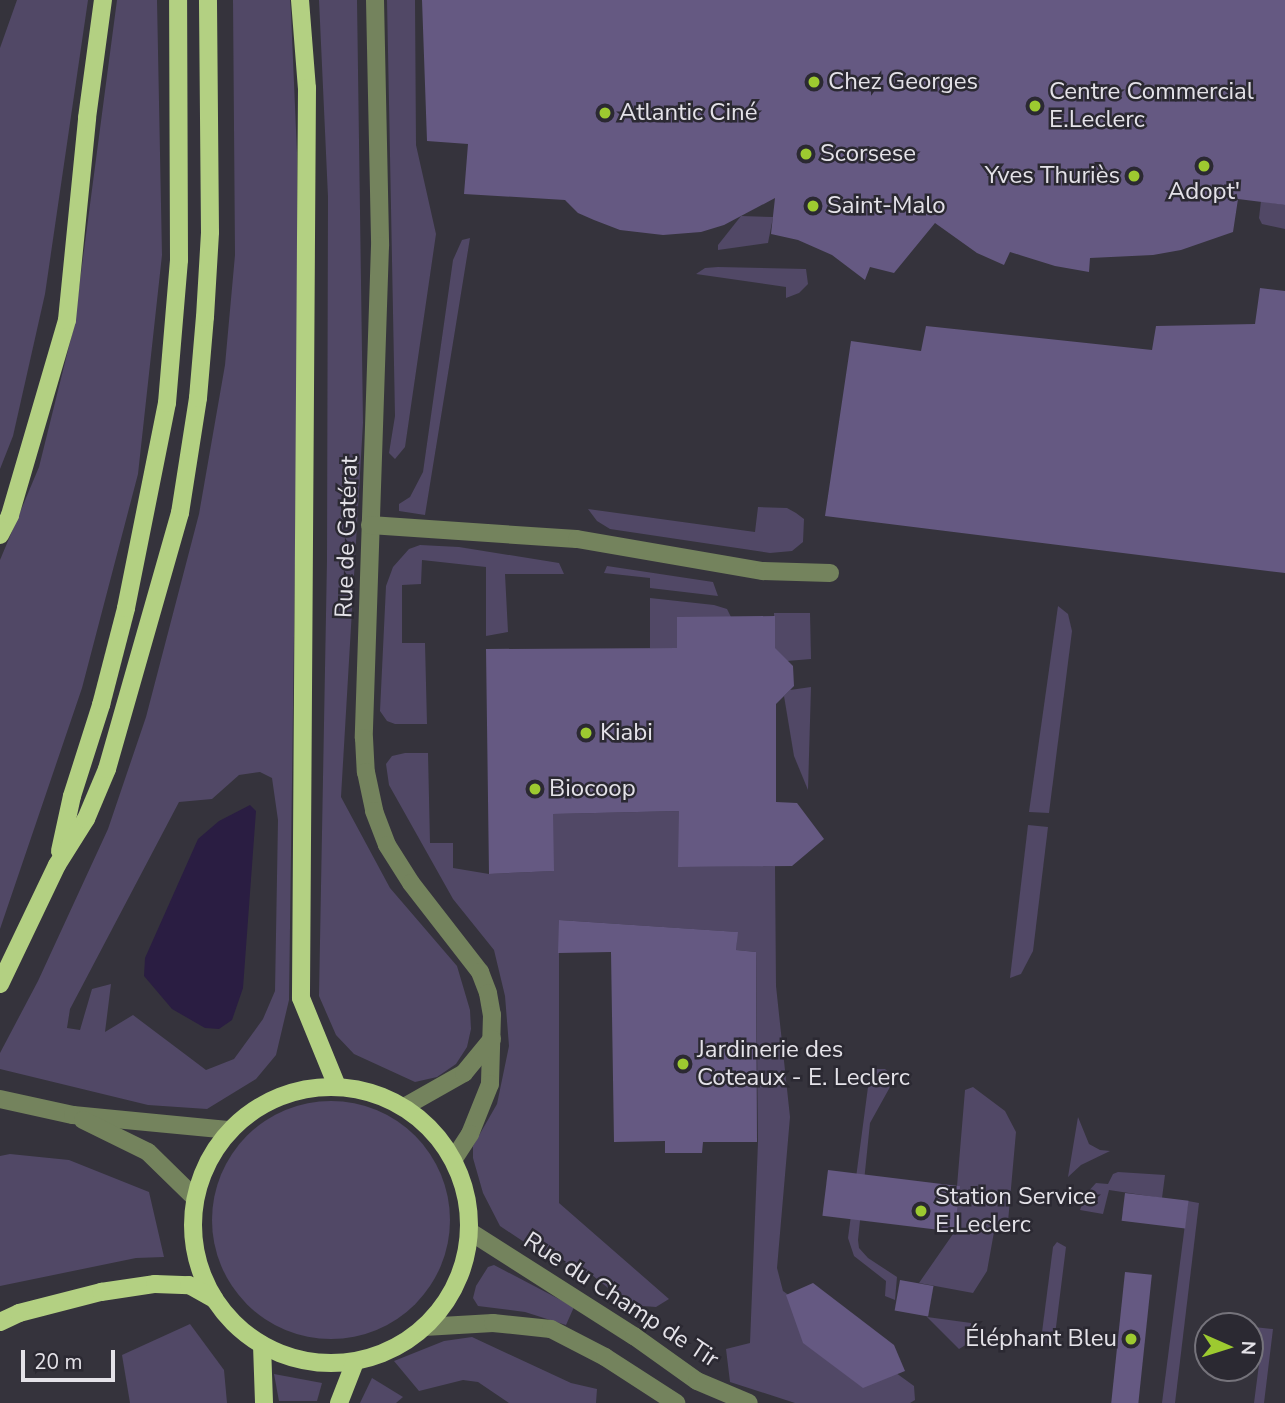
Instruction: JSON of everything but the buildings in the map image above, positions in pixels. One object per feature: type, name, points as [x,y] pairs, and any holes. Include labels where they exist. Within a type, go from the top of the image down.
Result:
[{"type":"main road","points":[[0,535],[9,516],[67,320],[87,118],[103,0]]},
{"type":"main road","points":[[57,865],[72,796],[101,705],[126,608],[167,403],[179,260],[178,0]]},
{"type":"main road","points":[[0,984],[57,865],[86,819],[107,769],[161,585],[185,485],[198,398],[210,232],[208,0]]},
{"type":"main road","points":[[300,0],[307,88],[301,998],[337,1086]]},
{"type":"main road","points":[[337,1086],[372,1092],[404,1107],[433,1130],[453,1160],[466,1194],[469,1231],[458,1278],[448,1300],[424,1327],[401,1345],[355,1362],[307,1362],[262,1345],[235,1325],[214,1299],[199,1267],[195,1244],[195,1198],[230,1130],[252,1110],[279,1096],[307,1088],[337,1086]]},
{"type":"main road","points":[[0,1322],[19,1313],[100,1292],[155,1284],[189,1285],[214,1299]]},
{"type":"main road","points":[[262,1345],[264,1403]]},
{"type":"main road","points":[[339,1403],[355,1362]]},
{"type":"street","name":"Rue de Gatérat","points":[[375,0],[380,246],[364,738],[366,772],[374,811],[387,845],[411,883],[480,972],[492,1015],[490,1084],[485,1105],[453,1160]]},
{"type":"street","points":[[370,525],[562,537],[763,571],[830,573]]},
{"type":"street","points":[[404,1107],[464,1073],[492,1040]]},
{"type":"street","points":[[0,1099],[73,1115],[230,1130]]},
{"type":"street","points":[[73,1115],[148,1152],[195,1198]]},
{"type":"street","name":"Rue du Champ de Tir","points":[[469,1231],[634,1336],[697,1381],[749,1403]]},
{"type":"street","points":[[424,1327],[494,1323],[551,1329],[605,1357],[676,1403]]},
{"type":"shaded area","points":[[17,0],[88,0],[45,294],[13,436],[0,469],[0,48]]},
{"type":"shaded area","points":[[117,0],[157,0],[162,255],[138,474],[82,688],[0,929],[0,560],[39,467],[74,326]]},
{"type":"shaded area","points":[[233,0],[290,0],[297,153],[298,343],[289,1000],[276,1055],[256,1079],[207,1109],[148,1105],[0,1069],[0,1053],[38,981],[108,829],[146,717],[199,514],[225,365],[235,255]],"holes":[[[260,772],[272,778],[278,820],[275,991],[263,1019],[234,1059],[206,1070],[133,1015],[105,1032],[111,984],[92,989],[80,1030],[67,1028],[70,1009],[179,802],[212,799],[239,775]]]},
{"type":"shaded area","points":[[319,0],[357,0],[363,423],[341,797],[390,888],[457,966],[470,1010],[471,1029],[467,1047],[456,1064],[437,1077],[415,1082],[354,1054],[336,1035],[319,996],[327,560],[328,197]]},
{"type":"shaded area","points":[[387,0],[415,0],[416,145],[436,234],[405,447],[395,459],[389,453],[395,416]]},
{"type":"shaded area","points":[[1261,201],[1285,205],[1285,229],[1262,224],[1259,218]]},
{"type":"shaded area","points":[[741,216],[773,217],[768,243],[718,250],[718,245]]},
{"type":"shaded area","points":[[470,238],[425,515],[399,511],[399,504],[410,497],[423,472],[453,260],[462,240]]},
{"type":"shaded area","points":[[705,268],[806,269],[808,284],[799,293],[786,298],[786,287],[696,274]]},
{"type":"shaded area","points":[[758,507],[787,508],[804,519],[803,542],[792,551],[770,553],[610,529],[597,521],[588,509],[755,532]]},
{"type":"shaded area","points":[[420,545],[459,547],[559,563],[564,574],[505,574],[508,632],[486,636],[486,567],[422,560],[421,584],[402,585],[402,643],[425,643],[427,724],[395,724],[387,721],[380,711],[386,586],[393,567],[409,549]]},
{"type":"shaded area","points":[[607,566],[713,582],[718,596],[650,588],[650,578],[604,573]]},
{"type":"shaded area","points":[[650,598],[714,605],[727,609],[731,617],[678,617],[677,648],[650,648]]},
{"type":"shaded area","points":[[1058,606],[1068,614],[1072,631],[1049,813],[1029,812]]},
{"type":"shaded area","points":[[774,613],[810,613],[811,659],[787,661],[775,654]]},
{"type":"shaded area","points":[[811,687],[808,790],[794,756],[784,696],[790,690]]},
{"type":"shaded area","points":[[428,753],[430,843],[453,843],[453,868],[489,874],[553,871],[553,814],[679,811],[679,867],[775,866],[776,986],[790,1117],[777,1268],[783,1291],[914,1386],[915,1400],[910,1403],[795,1403],[730,1382],[726,1349],[750,1343],[758,1142],[756,952],[736,950],[737,932],[559,920],[559,1203],[669,1299],[656,1307],[629,1305],[592,1275],[530,1246],[500,1226],[483,1193],[473,1158],[473,1146],[497,1104],[509,1046],[505,996],[494,950],[453,899],[389,785],[386,764],[392,756]]},
{"type":"shaded area","points":[[250,805],[256,811],[243,988],[232,1020],[219,1029],[205,1028],[172,1009],[144,976],[145,958],[198,839],[219,821]]},
{"type":"shaded area","points":[[1028,825],[1048,827],[1033,951],[1021,974],[1010,978]]},
{"type":"shaded area","points":[[885,1069],[895,1078],[870,1123],[858,1240],[859,1248],[868,1258],[897,1277],[895,1300],[885,1296],[886,1281],[854,1256],[848,1238],[870,1072]]},
{"type":"shaded area","points":[[973,1087],[1005,1111],[1016,1132],[1007,1233],[994,1232],[987,1271],[973,1293],[919,1283],[953,1234],[965,1090]]},
{"type":"shaded area","points":[[319,1101],[343,1101],[366,1106],[387,1115],[407,1128],[423,1144],[445,1185],[450,1220],[448,1243],[441,1266],[423,1296],[407,1312],[366,1334],[343,1339],[319,1339],[296,1334],[275,1325],[255,1312],[239,1296],[217,1255],[212,1232],[212,1208],[217,1185],[226,1164],[239,1144],[255,1128],[296,1106]]},
{"type":"shaded area","points":[[1078,1117],[1089,1144],[1100,1150],[1110,1151],[1081,1165],[1068,1177]]},
{"type":"shaded area","points":[[10,1154],[69,1160],[149,1192],[164,1257],[136,1258],[0,1286],[0,1156]]},
{"type":"shaded area","points":[[1113,1174],[1165,1175],[1162,1198],[1109,1190],[1103,1214],[1080,1210],[1085,1195],[1096,1183],[1108,1184]]},
{"type":"shaded area","points":[[1188,1201],[1199,1203],[1175,1403],[1162,1403]]},
{"type":"shaded area","points":[[1057,1242],[1066,1247],[1054,1343],[1050,1346],[1041,1340],[1053,1247]]},
{"type":"shaded area","points":[[494,1265],[574,1307],[566,1325],[525,1312],[478,1306],[473,1298],[476,1286],[488,1267]]},
{"type":"shaded area","points":[[927,1317],[971,1323],[972,1341],[959,1349]]},
{"type":"shaded area","points":[[190,1324],[224,1370],[227,1403],[130,1403],[122,1355]]},
{"type":"shaded area","points":[[1264,1328],[1273,1329],[1264,1403],[1254,1403],[1257,1382],[1264,1382]]},
{"type":"shaded area","points":[[472,1337],[571,1383],[597,1389],[596,1403],[509,1403],[478,1382],[463,1380],[419,1391],[394,1361],[444,1341]]},
{"type":"shaded area","points":[[274,1374],[322,1383],[317,1401],[279,1401]]},
{"type":"shaded area","points":[[372,1378],[403,1397],[396,1403],[360,1403]]},
{"type":"place","name":"Chez Georges","points":[[814,82]]},
{"type":"place","name":"Centre Commercial E.Leclerc","points":[[1035,106]]},
{"type":"place","name":"Atlantic Ciné","points":[[605,113]]},
{"type":"place","name":"Scorsese","points":[[806,154]]},
{"type":"place","name":"Adopt'","points":[[1204,166]]},
{"type":"place","name":"Yves Thuriès","points":[[1134,176]]},
{"type":"place","name":"Saint-Malo","points":[[813,206]]},
{"type":"place","name":"Kiabi","points":[[586,733]]},
{"type":"place","name":"Biocoop","points":[[535,789]]},
{"type":"place","name":"Jardinerie des Coteaux - E. Leclerc","points":[[683,1064]]},
{"type":"place","name":"Station Service E.Leclerc","points":[[921,1211]]},
{"type":"place","name":"Éléphant Bleu","points":[[1131,1339]]}]
